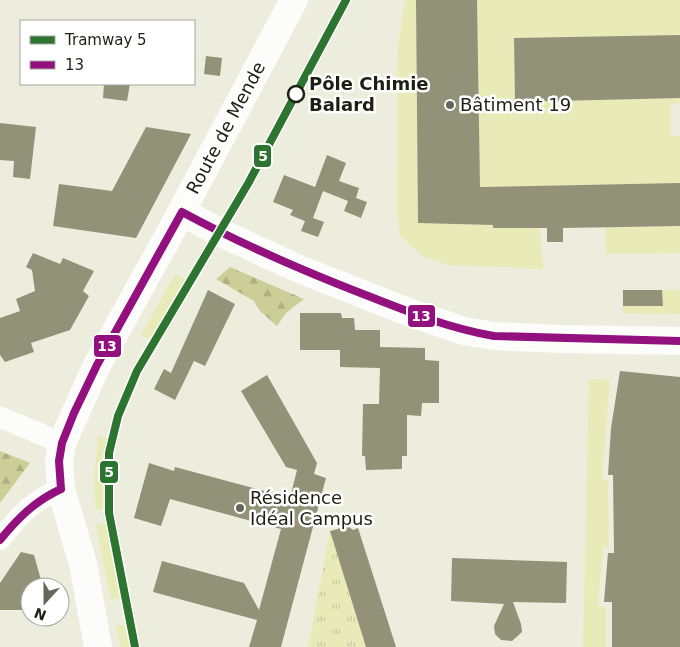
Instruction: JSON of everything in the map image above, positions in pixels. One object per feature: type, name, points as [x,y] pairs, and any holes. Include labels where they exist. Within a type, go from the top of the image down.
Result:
[{"type":"main road","name":"Route de Mende","points":[[98,647],[83,564],[61,488],[59,461],[62,443],[97,365],[182,212],[294,0]]},
{"type":"main road","points":[[182,212],[218,232],[299,268],[408,312],[464,331],[494,336],[680,341]]},
{"type":"street","points":[[0,417],[62,443]]},
{"type":"street","points":[[0,540],[23,511],[37,500],[61,488]]},
{"type":"green space","points":[[405,0],[416,0],[418,222],[480,225],[477,0],[680,0],[680,35],[514,38],[515,102],[680,98],[680,103],[671,104],[671,136],[680,136],[680,183],[493,187],[493,228],[540,228],[543,269],[449,265],[424,257],[400,236],[397,211],[398,46]]},
{"type":"green space","points":[[680,226],[680,253],[605,254],[606,227]]},
{"type":"green space","points":[[230,267],[304,299],[286,313],[277,326],[259,310],[254,301],[216,279]]},
{"type":"green space","points":[[175,274],[191,282],[157,343],[141,335]]},
{"type":"green space","points":[[662,290],[680,290],[680,314],[623,313],[623,306],[662,306]]},
{"type":"green space","points":[[589,379],[610,380],[602,478],[608,480],[609,547],[603,547],[598,606],[606,607],[606,647],[583,647]]},
{"type":"green space","points":[[98,436],[116,440],[111,469],[112,507],[96,510],[94,481]]},
{"type":"green space","points":[[0,451],[30,463],[0,503]]},
{"type":"green space","points":[[114,521],[128,595],[111,600],[96,525]]},
{"type":"green space","points":[[330,531],[366,647],[308,647]]},
{"type":"green space","points":[[135,624],[140,647],[121,647],[116,626]]},
{"type":"building","points":[[416,0],[477,0],[480,187],[680,183],[680,226],[563,228],[563,242],[547,242],[547,228],[493,228],[493,225],[418,223]]},
{"type":"building","points":[[680,35],[680,98],[515,102],[514,38]]},
{"type":"building","points":[[206,56],[222,58],[220,76],[204,74]]},
{"type":"building","points":[[104,85],[130,85],[127,101],[103,98]]},
{"type":"building","points":[[0,123],[36,127],[30,179],[13,177],[14,161],[0,160]]},
{"type":"building","points":[[146,127],[191,134],[136,238],[53,226],[59,184],[112,191]]},
{"type":"building","points":[[327,155],[346,163],[339,181],[359,188],[356,198],[367,202],[361,218],[344,211],[348,201],[323,191],[313,218],[324,222],[318,237],[301,231],[305,221],[290,215],[293,210],[273,202],[284,175],[315,187]]},
{"type":"building","points":[[33,253],[60,264],[63,258],[94,271],[83,291],[89,296],[70,330],[31,343],[34,352],[5,362],[0,355],[0,318],[20,311],[16,299],[35,291],[32,270],[26,267]]},
{"type":"building","points":[[208,290],[235,304],[205,366],[194,361],[175,400],[154,389],[164,369],[171,373]]},
{"type":"building","points":[[623,290],[662,290],[663,306],[623,306]]},
{"type":"building","points":[[300,313],[341,313],[342,318],[354,318],[355,330],[380,330],[380,347],[425,348],[425,360],[439,361],[439,403],[422,403],[421,416],[407,415],[407,456],[402,456],[402,469],[366,470],[365,456],[362,456],[363,404],[379,404],[380,368],[340,367],[340,350],[300,350]]},
{"type":"building","points":[[620,371],[680,377],[680,647],[612,647],[612,602],[604,602],[608,553],[614,553],[613,475],[608,475],[611,428]]},
{"type":"building","name":"Résidence Idéal Campus","points":[[267,375],[317,463],[314,474],[326,478],[281,647],[249,647],[257,620],[153,592],[162,561],[244,583],[259,610],[281,529],[170,499],[161,526],[134,518],[149,463],[174,471],[175,467],[290,498],[297,470],[286,467],[241,391]]},
{"type":"building","points":[[344,523],[353,530],[358,528],[396,647],[366,647],[330,531],[338,529]]},
{"type":"building","points":[[21,552],[34,555],[40,577],[20,577],[20,610],[0,610],[0,583]]},
{"type":"building","points":[[452,558],[567,562],[566,603],[513,602],[522,632],[512,641],[501,640],[495,634],[494,626],[504,604],[451,601]]},
{"type":"tram line","name":"5","points":[[135,647],[109,513],[109,453],[118,416],[137,371],[249,182],[346,0]]},
{"type":"transit line","name":"13","points":[[182,212],[249,246],[317,276],[411,313],[477,333],[494,336],[680,341]]},
{"type":"transit line","name":"13","points":[[61,489],[59,461],[62,443],[74,413],[97,365],[182,212]]},
{"type":"transit line","name":"13","points":[[0,540],[13,524],[28,511],[43,499],[61,489]]},
{"type":"place","name":"Pôle Chimie Balard","points":[[296,94]]},
{"type":"place","name":"Bâtiment 19","points":[[450,105]]},
{"type":"place","name":"Résidence Idéal Campus","points":[[240,508]]}]
